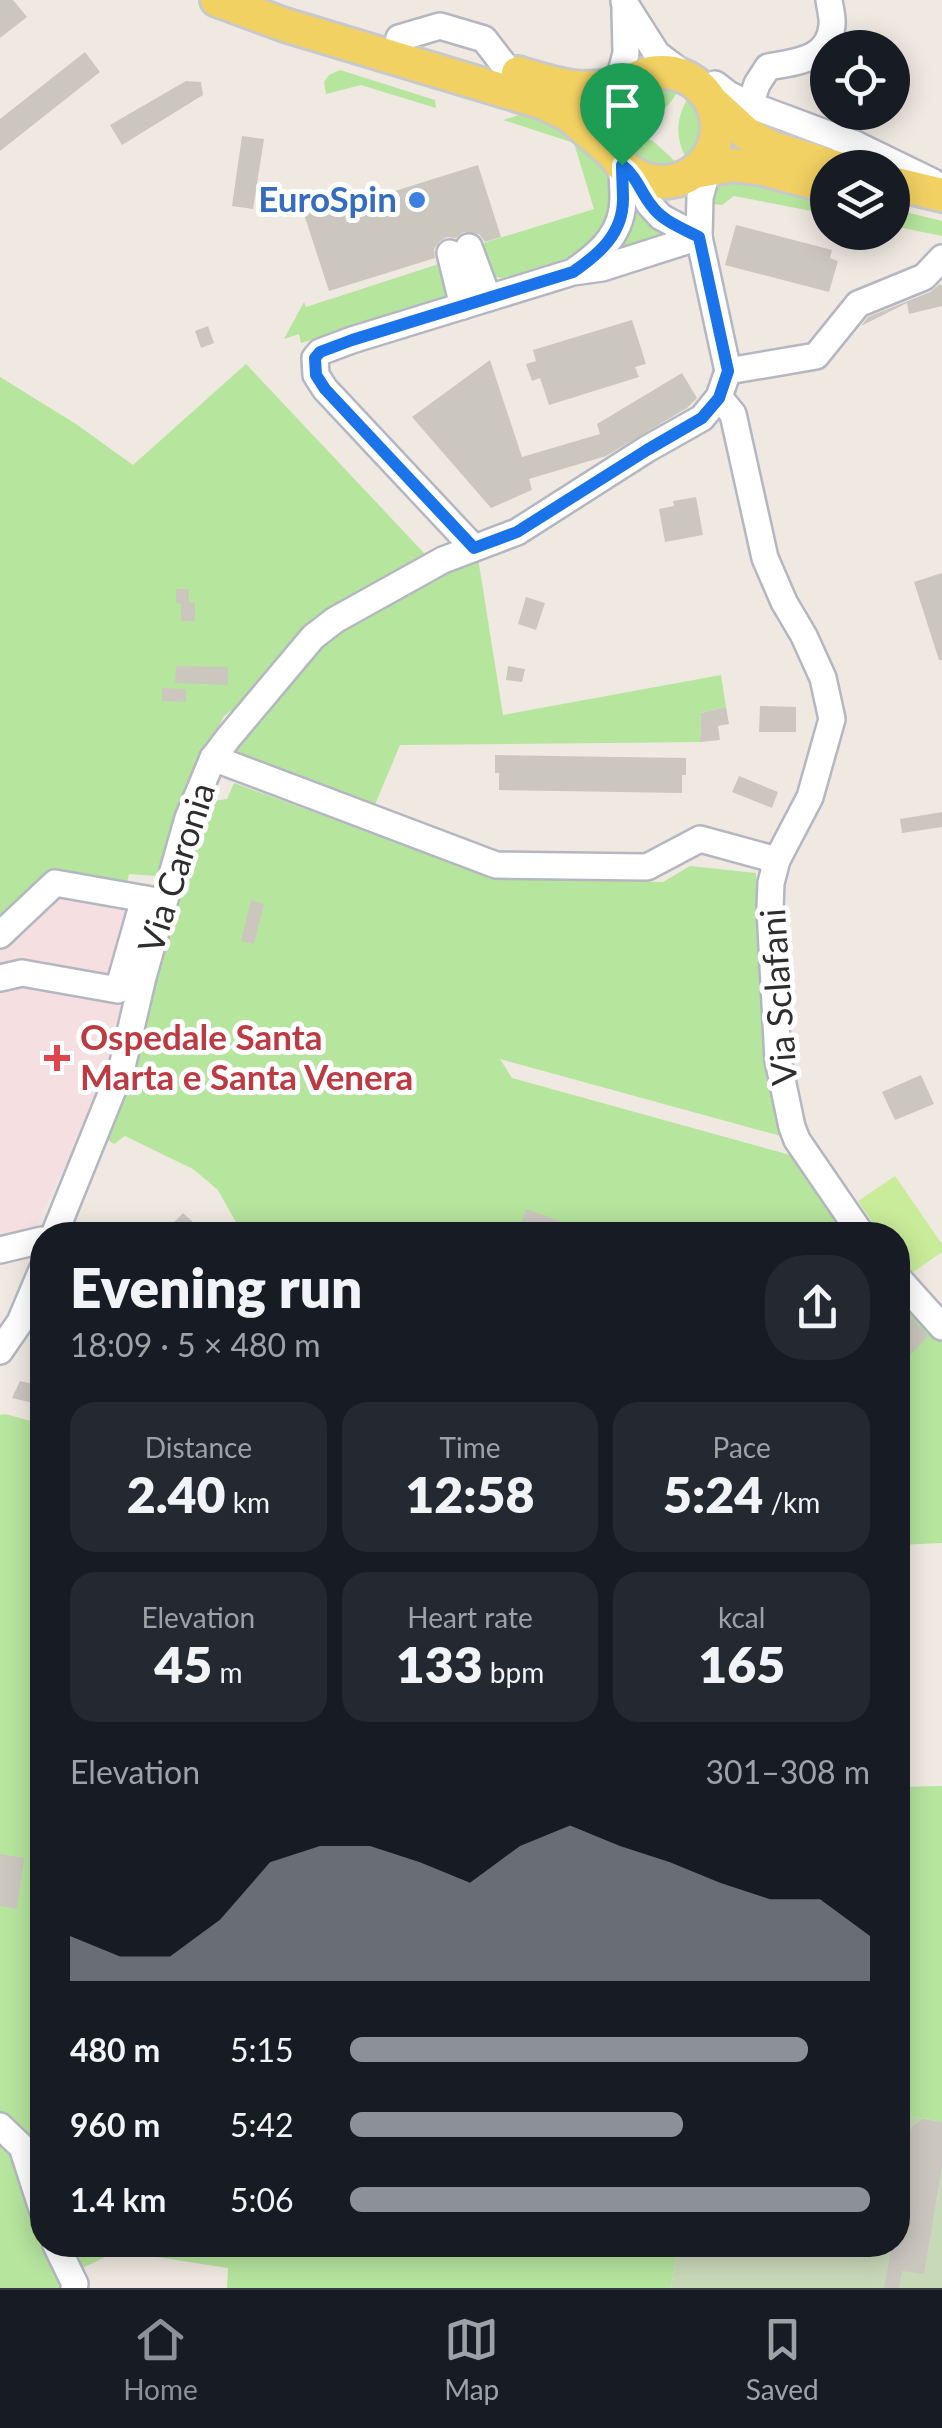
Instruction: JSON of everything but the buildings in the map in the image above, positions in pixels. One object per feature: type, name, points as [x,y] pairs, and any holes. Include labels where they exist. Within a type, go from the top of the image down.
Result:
[{"type":"main road","points":[[217,0],[284,25],[544,103],[570,116],[623,164],[647,180],[679,180],[704,163],[717,132],[707,89]]},
{"type":"main road","points":[[274,0],[568,88],[621,90],[648,74],[682,76],[707,89],[747,134],[773,148],[810,158]]},
{"type":"main road","points":[[621,90],[607,128],[623,164]]},
{"type":"main road","points":[[704,163],[810,166]]},
{"type":"main road","points":[[910,187],[942,195]]},
{"type":"main road","points":[[910,207],[942,213]]},
{"type":"street","points":[[750,105],[756,84],[768,68],[811,58],[826,46],[832,26],[829,0]]},
{"type":"street","points":[[624,1],[658,54],[707,89],[750,105],[815,150]]},
{"type":"street","points":[[621,90],[627,32],[624,1]]},
{"type":"street","points":[[704,163],[699,237],[728,371],[719,398]]},
{"type":"street","points":[[623,164],[662,217],[699,237]]},
{"type":"street","points":[[573,272],[599,254],[617,227],[623,198],[623,164]]},
{"type":"street","points":[[910,180],[942,186]]},
{"type":"street","points":[[474,548],[325,389],[316,375],[315,358],[320,352],[476,302],[699,237]]},
{"type":"street","points":[[460,250],[476,302]]},
{"type":"street","points":[[728,371],[816,356],[858,304],[924,277],[942,258]]},
{"type":"street","name":"Via Caronia","points":[[59,1222],[122,1067],[143,977],[154,901],[213,758],[313,637],[358,606],[442,560],[517,532],[702,418],[719,398]]},
{"type":"street","name":"Via Sclafani","points":[[719,398],[733,414],[764,558],[823,678],[832,719],[810,798],[778,860],[771,883],[770,909],[778,1060],[792,1126],[797,1140],[853,1222]]},
{"type":"street","points":[[213,758],[496,865],[647,867],[700,839],[778,860]]},
{"type":"street","points":[[0,935],[55,883],[154,901],[118,990],[22,973],[0,978]]},
{"type":"street","points":[[0,1250],[30,1243]]},
{"type":"street","points":[[910,1291],[942,1327]]},
{"type":"street","points":[[0,1351],[20,1322],[30,1298]]},
{"type":"street","points":[[0,2126],[22,2148],[30,2172]]},
{"type":"street","points":[[62,2257],[74,2288]]},
{"type":"shaded area","name":"Ospedale Santa Marta e Santa Venera","points":[[52,875],[151,906],[111,1072],[38,1222],[30,1222],[30,1232],[0,1233],[0,926]]},
{"type":"green space","points":[[340,70],[435,100],[436,108],[361,85],[326,94],[324,82]]},
{"type":"green space","points":[[659,88],[678,91],[655,114],[640,119],[623,118],[636,97]]},
{"type":"green space","points":[[688,98],[700,128],[696,144],[686,158],[678,128]]},
{"type":"green space","points":[[537,109],[602,162],[610,179],[612,219],[584,253],[502,278],[490,276],[477,245],[594,209],[574,143],[503,120]]},
{"type":"green space","points":[[622,128],[653,141],[677,163],[657,165],[641,159],[629,147]]},
{"type":"green space","points":[[727,177],[810,190],[810,211],[734,196],[722,205],[707,203],[713,187]]},
{"type":"green space","points":[[630,192],[680,236],[602,261]]},
{"type":"green space","points":[[910,213],[942,221],[942,236],[910,229]]},
{"type":"green space","points":[[445,262],[448,297],[301,343],[299,334],[284,339],[304,302],[306,307]]},
{"type":"green space","points":[[246,364],[424,553],[426,561],[224,716],[200,763],[166,868],[156,876],[129,874],[126,886],[52,875],[0,926],[0,377],[133,465]]},
{"type":"green space","points":[[478,558],[503,715],[721,675],[726,707],[701,713],[700,742],[400,745],[374,807],[233,748],[326,635],[439,572]]},
{"type":"green space","points":[[234,783],[494,878],[663,882],[690,866],[756,873],[768,1050],[788,1138],[500,1059],[512,1078],[801,1158],[844,1222],[236,1222],[218,1190],[193,1169],[125,1136],[114,1144],[105,1138],[134,1072],[160,947],[207,802],[227,799]]},
{"type":"green space","points":[[895,1176],[942,1244],[942,1252],[910,1274],[910,1222],[872,1222],[858,1201]]},
{"type":"green space","points":[[910,1304],[942,1339],[942,1543],[910,1544]]},
{"type":"green space","points":[[0,1415],[30,1421],[30,2168],[0,2119]]},
{"type":"green space","points":[[942,1786],[942,2122],[910,2116],[910,1787]]},
{"type":"green space","points":[[910,2116],[942,2122],[942,2288],[671,2288],[676,2259],[910,2257]]},
{"type":"green space","points":[[0,2133],[17,2155],[30,2186],[30,2257],[54,2257],[69,2288],[0,2288]]},
{"type":"green space","points":[[69,2257],[105,2257],[76,2271]]},
{"type":"green space","points":[[157,2257],[677,2257],[671,2288],[227,2288],[228,2268]]},
{"type":"place","name":"EuroSpin","points":[[417,200]]},
{"type":"place","name":"Ospedale Santa Marta e Santa Venera","points":[[57,1058]]},
{"type":"route","points":[[622,165],[634,174],[662,217],[699,237],[728,371],[719,398],[702,418],[517,532],[474,548],[325,389],[316,375],[315,358],[320,352],[352,340],[573,272],[599,254],[617,227],[622,213],[622,165]]}]
